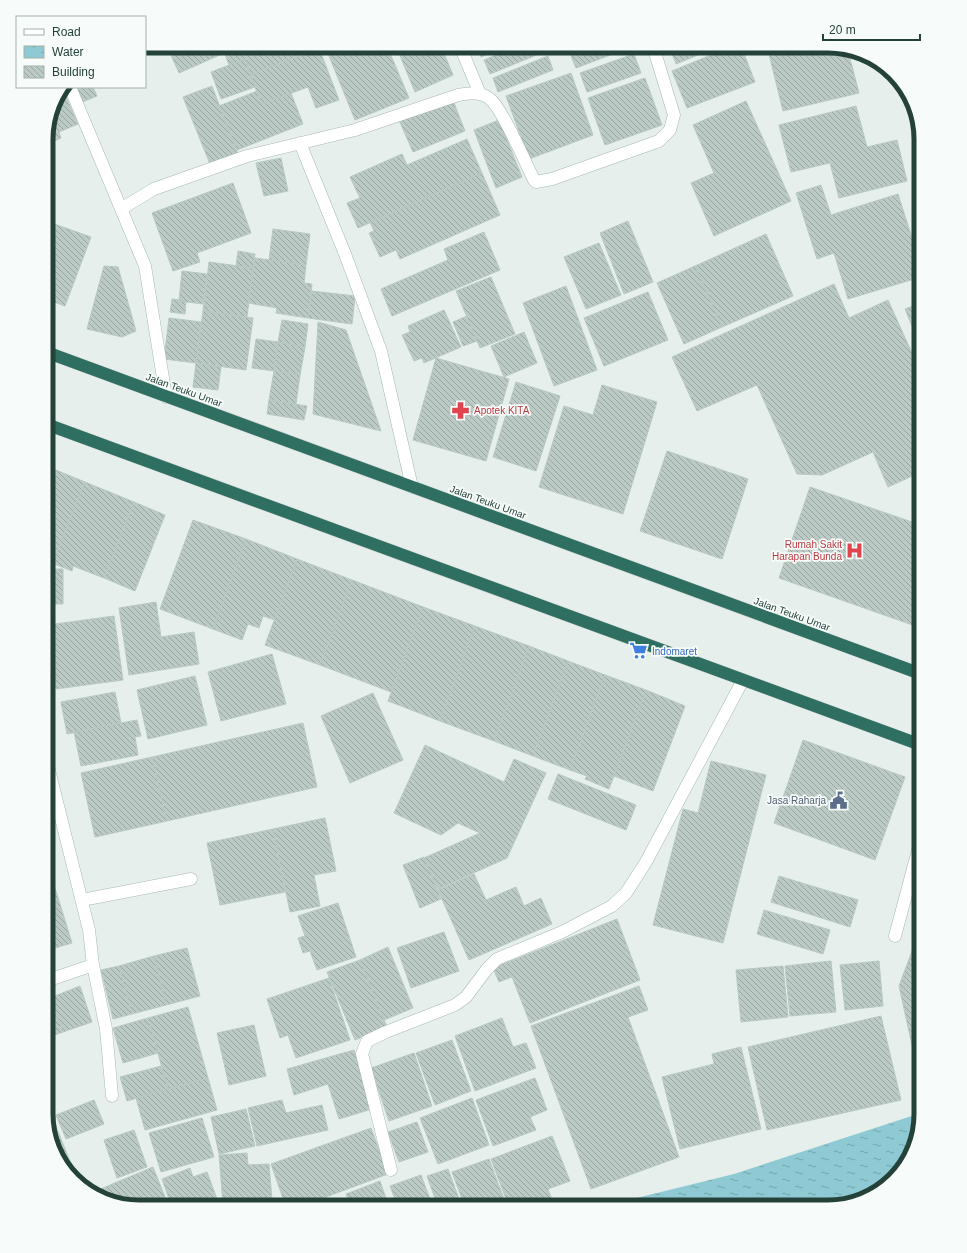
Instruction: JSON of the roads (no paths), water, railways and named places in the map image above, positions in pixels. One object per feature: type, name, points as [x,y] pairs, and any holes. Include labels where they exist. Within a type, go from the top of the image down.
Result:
[{"type":"highway","name":"Jalan Teuku Umar","points":[[53,355],[914,671]]},
{"type":"highway","points":[[53,427],[914,742]]},
{"type":"street","points":[[463,53],[480,94]]},
{"type":"street","points":[[121,209],[154,189],[247,156],[355,130],[471,92],[480,94],[493,102],[534,180],[536,182],[552,179],[659,141],[670,130],[674,115],[655,53]]},
{"type":"street","points":[[70,88],[145,266],[166,397]]},
{"type":"street","points":[[300,143],[345,254],[381,351],[412,487]]},
{"type":"street","points":[[391,1170],[362,1054],[367,1042],[386,1032],[455,1005],[466,997],[487,969],[497,959],[568,929],[612,906],[626,893],[646,862],[743,680]]},
{"type":"street","points":[[53,786],[89,930],[93,965],[106,1029],[112,1096]]},
{"type":"street","points":[[895,936],[914,865]]},
{"type":"street","points":[[82,900],[191,879]]},
{"type":"street","points":[[53,979],[93,965]]},
{"type":"water","points":[[914,1115],[911,1136],[899,1162],[885,1179],[864,1192],[839,1199],[828,1200],[628,1200],[734,1174]]},
{"type":"place","name":"Apotek KITA","points":[[461,410]]},
{"type":"place","name":"Rumah Sakit Harapan Bunda","points":[[855,550]]},
{"type":"place","name":"Indomaret","points":[[639,651]]},
{"type":"place","name":"Jasa Raharja","points":[[839,800]]}]
